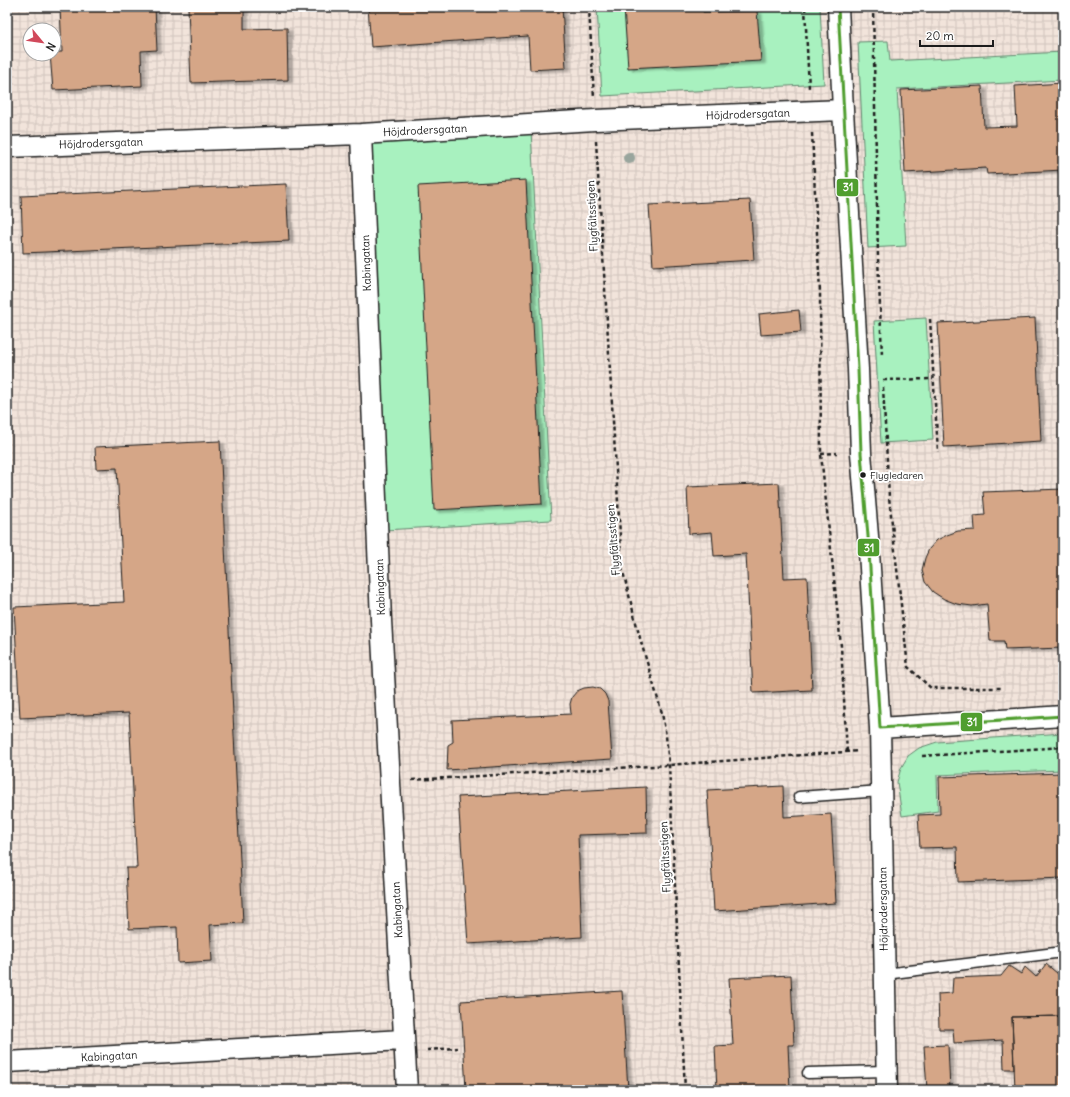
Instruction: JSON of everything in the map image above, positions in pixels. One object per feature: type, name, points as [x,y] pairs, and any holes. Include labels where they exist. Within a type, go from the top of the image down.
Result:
[{"type":"street","name":"Höjdrodersgatan","points":[[838,7],[842,110],[854,297],[860,446],[868,536],[880,728],[887,1080]]},
{"type":"street","name":"Höjdrodersgatan","points":[[7,147],[361,134],[595,120],[842,110]]},
{"type":"street","name":"Kabingatan","points":[[361,134],[381,620],[407,1090]]},
{"type":"street","points":[[880,728],[1063,716]]},
{"type":"street","name":"Kabingatan","points":[[7,1062],[404,1045]]},
{"type":"lane","points":[[799,797],[881,791]]},
{"type":"lane","points":[[884,974],[1063,952]]},
{"type":"lane","points":[[808,1073],[887,1080]]},
{"type":"path","name":"Flygfältsstigen","points":[[589,7],[622,568],[641,642],[662,713],[666,736],[669,765],[685,1090]]},
{"type":"path","points":[[805,7],[820,294],[821,454],[841,646],[847,752]]},
{"type":"path","points":[[873,7],[882,356]]},
{"type":"path","points":[[930,319],[938,452]]},
{"type":"path","points":[[933,379],[883,380],[890,497],[908,667],[931,688],[1001,688]]},
{"type":"path","points":[[821,454],[837,453]]},
{"type":"path","points":[[922,756],[1063,747]]},
{"type":"path","points":[[390,782],[669,765],[880,749]]},
{"type":"path","points":[[404,1045],[457,1048]]},
{"type":"shaded area","points":[[10,7],[1063,7],[1063,1090],[7,1090],[7,26]]},
{"type":"green space","points":[[597,7],[820,7],[824,84],[602,96]]},
{"type":"green space","points":[[888,41],[890,61],[1063,52],[1063,80],[897,89],[906,246],[868,248],[858,42]]},
{"type":"green space","points":[[531,130],[551,520],[385,530],[367,138]]},
{"type":"green space","points":[[926,318],[933,440],[881,443],[874,321]]},
{"type":"green space","points":[[1063,733],[1063,770],[937,775],[938,811],[902,816],[897,782],[901,768],[908,756],[919,748],[937,742]]},
{"type":"building","points":[[60,7],[155,7],[157,50],[141,51],[142,86],[53,90],[51,62],[62,62],[62,22],[61,22]]},
{"type":"building","points":[[188,7],[244,7],[244,29],[287,28],[288,80],[191,83]]},
{"type":"building","points":[[368,7],[562,7],[566,68],[530,70],[528,36],[371,47]]},
{"type":"building","points":[[624,7],[702,7],[703,12],[757,11],[761,61],[628,68]]},
{"type":"building","points":[[1063,83],[1063,170],[987,174],[986,168],[905,173],[901,90],[982,86],[984,127],[1017,126],[1015,86]]},
{"type":"building","points":[[526,180],[542,504],[434,510],[418,186]]},
{"type":"building","points":[[286,184],[289,241],[23,253],[21,196]]},
{"type":"building","points":[[750,200],[754,260],[653,266],[649,205]]},
{"type":"building","points":[[799,310],[801,332],[761,335],[759,314]]},
{"type":"building","points":[[1035,318],[1041,441],[944,447],[938,323]]},
{"type":"building","points":[[220,441],[243,923],[210,925],[212,961],[178,963],[177,927],[129,929],[126,868],[137,868],[129,713],[20,718],[14,607],[124,602],[117,468],[96,469],[95,447]]},
{"type":"building","points":[[779,483],[784,578],[807,577],[812,690],[753,693],[746,554],[714,556],[712,532],[689,534],[687,487]]},
{"type":"building","points":[[1063,489],[1063,648],[1005,650],[1004,641],[990,641],[987,604],[972,606],[957,604],[944,599],[933,592],[925,582],[922,570],[925,558],[929,549],[937,540],[958,531],[975,530],[974,516],[985,515],[983,492]]},
{"type":"building","points":[[593,687],[600,689],[605,694],[608,701],[612,759],[447,770],[448,745],[453,742],[452,720],[571,714],[570,704],[572,697],[577,691],[584,688]]},
{"type":"building","points":[[1063,773],[1063,878],[958,882],[957,847],[920,848],[918,815],[940,814],[939,777]]},
{"type":"building","points":[[783,786],[784,817],[831,814],[836,903],[714,911],[707,790]]},
{"type":"building","points":[[646,787],[647,833],[578,835],[582,937],[468,944],[458,797]]},
{"type":"building","points":[[1046,964],[1063,978],[1063,999],[1060,1002],[1063,1005],[1063,1016],[1012,1017],[1014,1069],[1004,1069],[1003,1040],[954,1043],[953,1029],[939,1029],[938,994],[952,993],[953,978],[1001,976],[1009,966],[1021,974],[1025,967],[1036,977]]},
{"type":"building","points":[[791,975],[794,1045],[788,1045],[790,1090],[717,1090],[715,1046],[733,1045],[729,978]]},
{"type":"building","points":[[622,991],[628,1090],[466,1090],[461,1001]]},
{"type":"building","points":[[1063,1016],[1063,1090],[1015,1090],[1012,1017]]},
{"type":"building","points":[[948,1045],[950,1090],[927,1090],[924,1046]]},
{"type":"transit line","name":"31","points":[[838,7],[858,369],[861,453],[868,536],[880,728]]},
{"type":"transit line","name":"31","points":[[880,728],[1063,716]]},
{"type":"place","name":"Flygledaren","points":[[863,475]]}]
